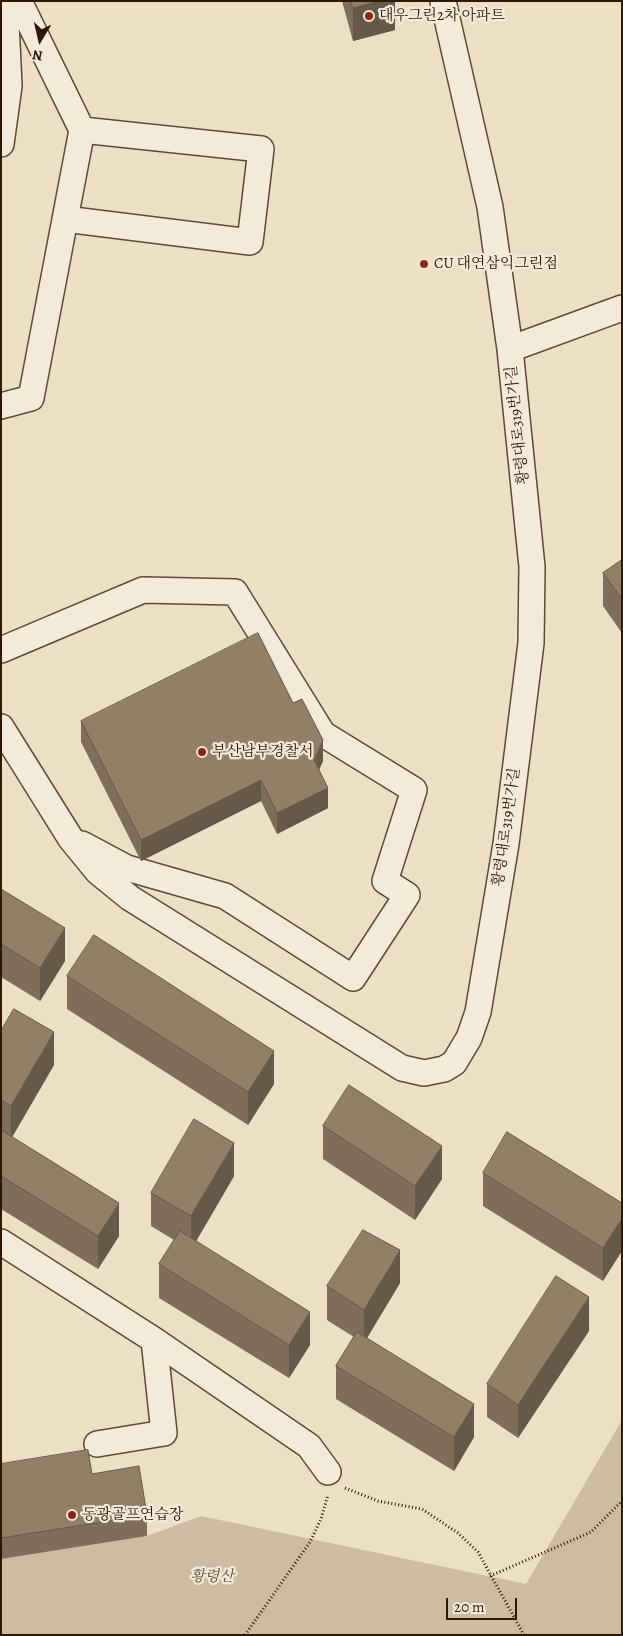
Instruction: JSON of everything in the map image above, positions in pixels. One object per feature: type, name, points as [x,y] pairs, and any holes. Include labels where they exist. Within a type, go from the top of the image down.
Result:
[{"type":"street","points":[[1,144],[9,86],[5,1]]},
{"type":"street","points":[[1,406],[31,398],[82,130],[19,1]]},
{"type":"street","name":"황령대로319번가길","points":[[1,727],[71,839],[98,872],[130,898],[402,1068],[424,1073],[444,1069],[454,1063],[466,1045],[478,1012],[506,844],[531,642],[532,567],[510,349],[490,208],[443,1]]},
{"type":"street","points":[[65,219],[250,242],[261,150],[82,130]]},
{"type":"street","points":[[510,349],[622,308]]},
{"type":"street","points":[[1,650],[143,590],[235,592],[323,734],[414,790],[384,880],[407,894],[353,978],[225,896],[126,868],[71,839]]},
{"type":"street","points":[[1,1242],[154,1340],[310,1446],[328,1476]]},
{"type":"street","points":[[97,1444],[164,1433],[154,1340]]},
{"type":"path","points":[[245,1635],[310,1542],[321,1519],[328,1496],[328,1476],[378,1501],[422,1509],[434,1515],[458,1533],[478,1552],[490,1576],[525,1634]]},
{"type":"path","points":[[490,1576],[591,1532],[622,1501]]},
{"type":"green space","name":"황령산","points":[[622,1420],[622,1635],[1,1635],[1,1559],[147,1536],[201,1516],[526,1584]]},
{"type":"building","points":[[351,1],[379,1],[353,8]]},
{"type":"building","points":[[622,560],[622,599],[603,573]]},
{"type":"building","name":"부산남부경찰서","points":[[258,633],[293,703],[302,699],[323,740],[314,760],[328,788],[277,813],[261,780],[141,840],[81,721]]},
{"type":"building","points":[[1,889],[65,928],[40,968],[1,944]]},
{"type":"building","points":[[94,935],[274,1051],[248,1092],[67,976]]},
{"type":"building","points":[[14,1009],[54,1032],[11,1106],[1,1100],[1,1031]]},
{"type":"building","points":[[349,1085],[442,1146],[415,1186],[323,1126]]},
{"type":"building","points":[[194,1119],[234,1143],[191,1216],[151,1193]]},
{"type":"building","points":[[1,1130],[119,1203],[98,1236],[1,1176]]},
{"type":"building","points":[[507,1132],[622,1203],[622,1218],[603,1248],[483,1173]]},
{"type":"building","points":[[363,1230],[400,1250],[364,1310],[327,1286]]},
{"type":"building","points":[[180,1231],[310,1312],[289,1345],[159,1264]]},
{"type":"building","points":[[556,1276],[589,1297],[518,1405],[487,1384]]},
{"type":"building","points":[[357,1332],[474,1404],[454,1437],[336,1366]]},
{"type":"building","name":"동광골프연습장","points":[[88,1450],[92,1474],[139,1466],[147,1515],[1,1538],[1,1464]]},
{"type":"place","name":"대우그린2차 아파트","points":[[369,16]]},
{"type":"place","name":"CU 대연삼익그린점","points":[[424,264]]},
{"type":"place","name":"부산남부경찰서","points":[[202,752]]},
{"type":"place","name":"동광골프연습장","points":[[72,1515]]}]
